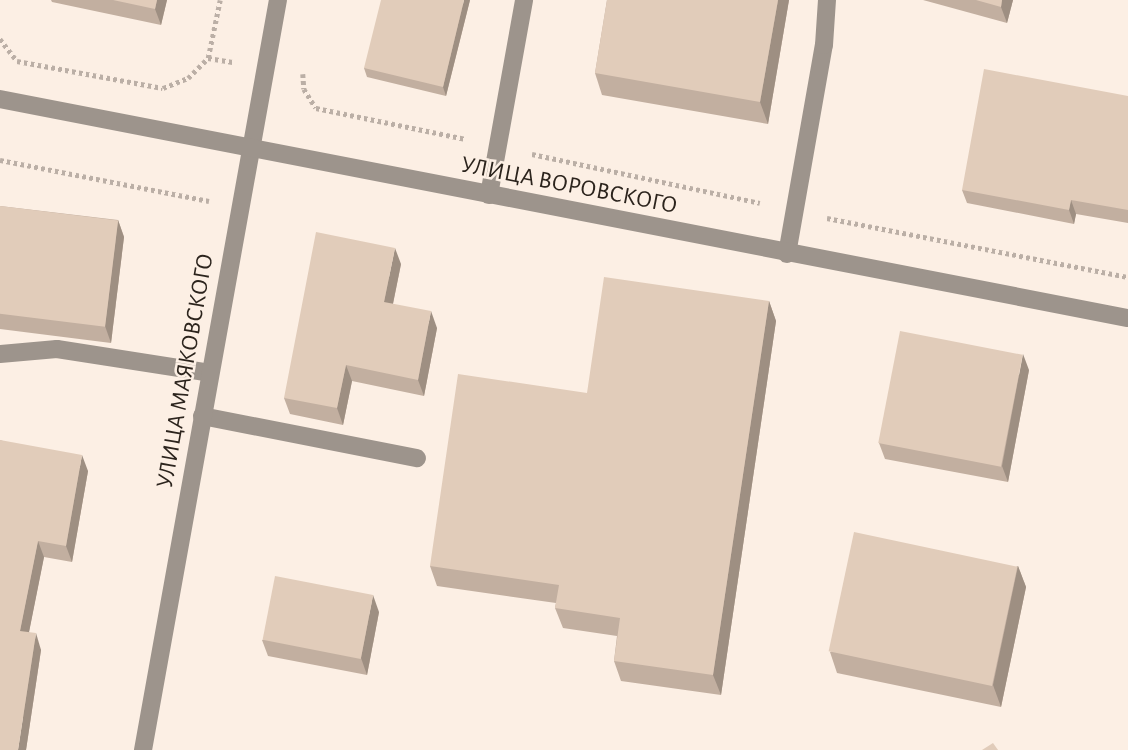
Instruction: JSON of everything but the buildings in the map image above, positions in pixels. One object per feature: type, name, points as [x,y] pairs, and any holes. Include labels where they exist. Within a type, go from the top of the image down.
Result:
[{"type":"street","name":"УЛИЦА МАЯКОВСКОГО","points":[[143,750],[278,0]]},
{"type":"street","points":[[489,195],[524,0]]},
{"type":"street","points":[[787,254],[824,45],[827,0]]},
{"type":"street","name":"УЛИЦА ВОРОВСКОГО","points":[[0,99],[787,254],[1128,318]]},
{"type":"street","points":[[0,354],[57,349],[210,373]]},
{"type":"street","points":[[202,416],[417,458]]},
{"type":"path","points":[[0,38],[17,61],[163,89],[188,78],[208,58],[220,0]]},
{"type":"path","points":[[208,58],[302,72],[304,89],[316,108],[794,211],[1128,276]]}]
